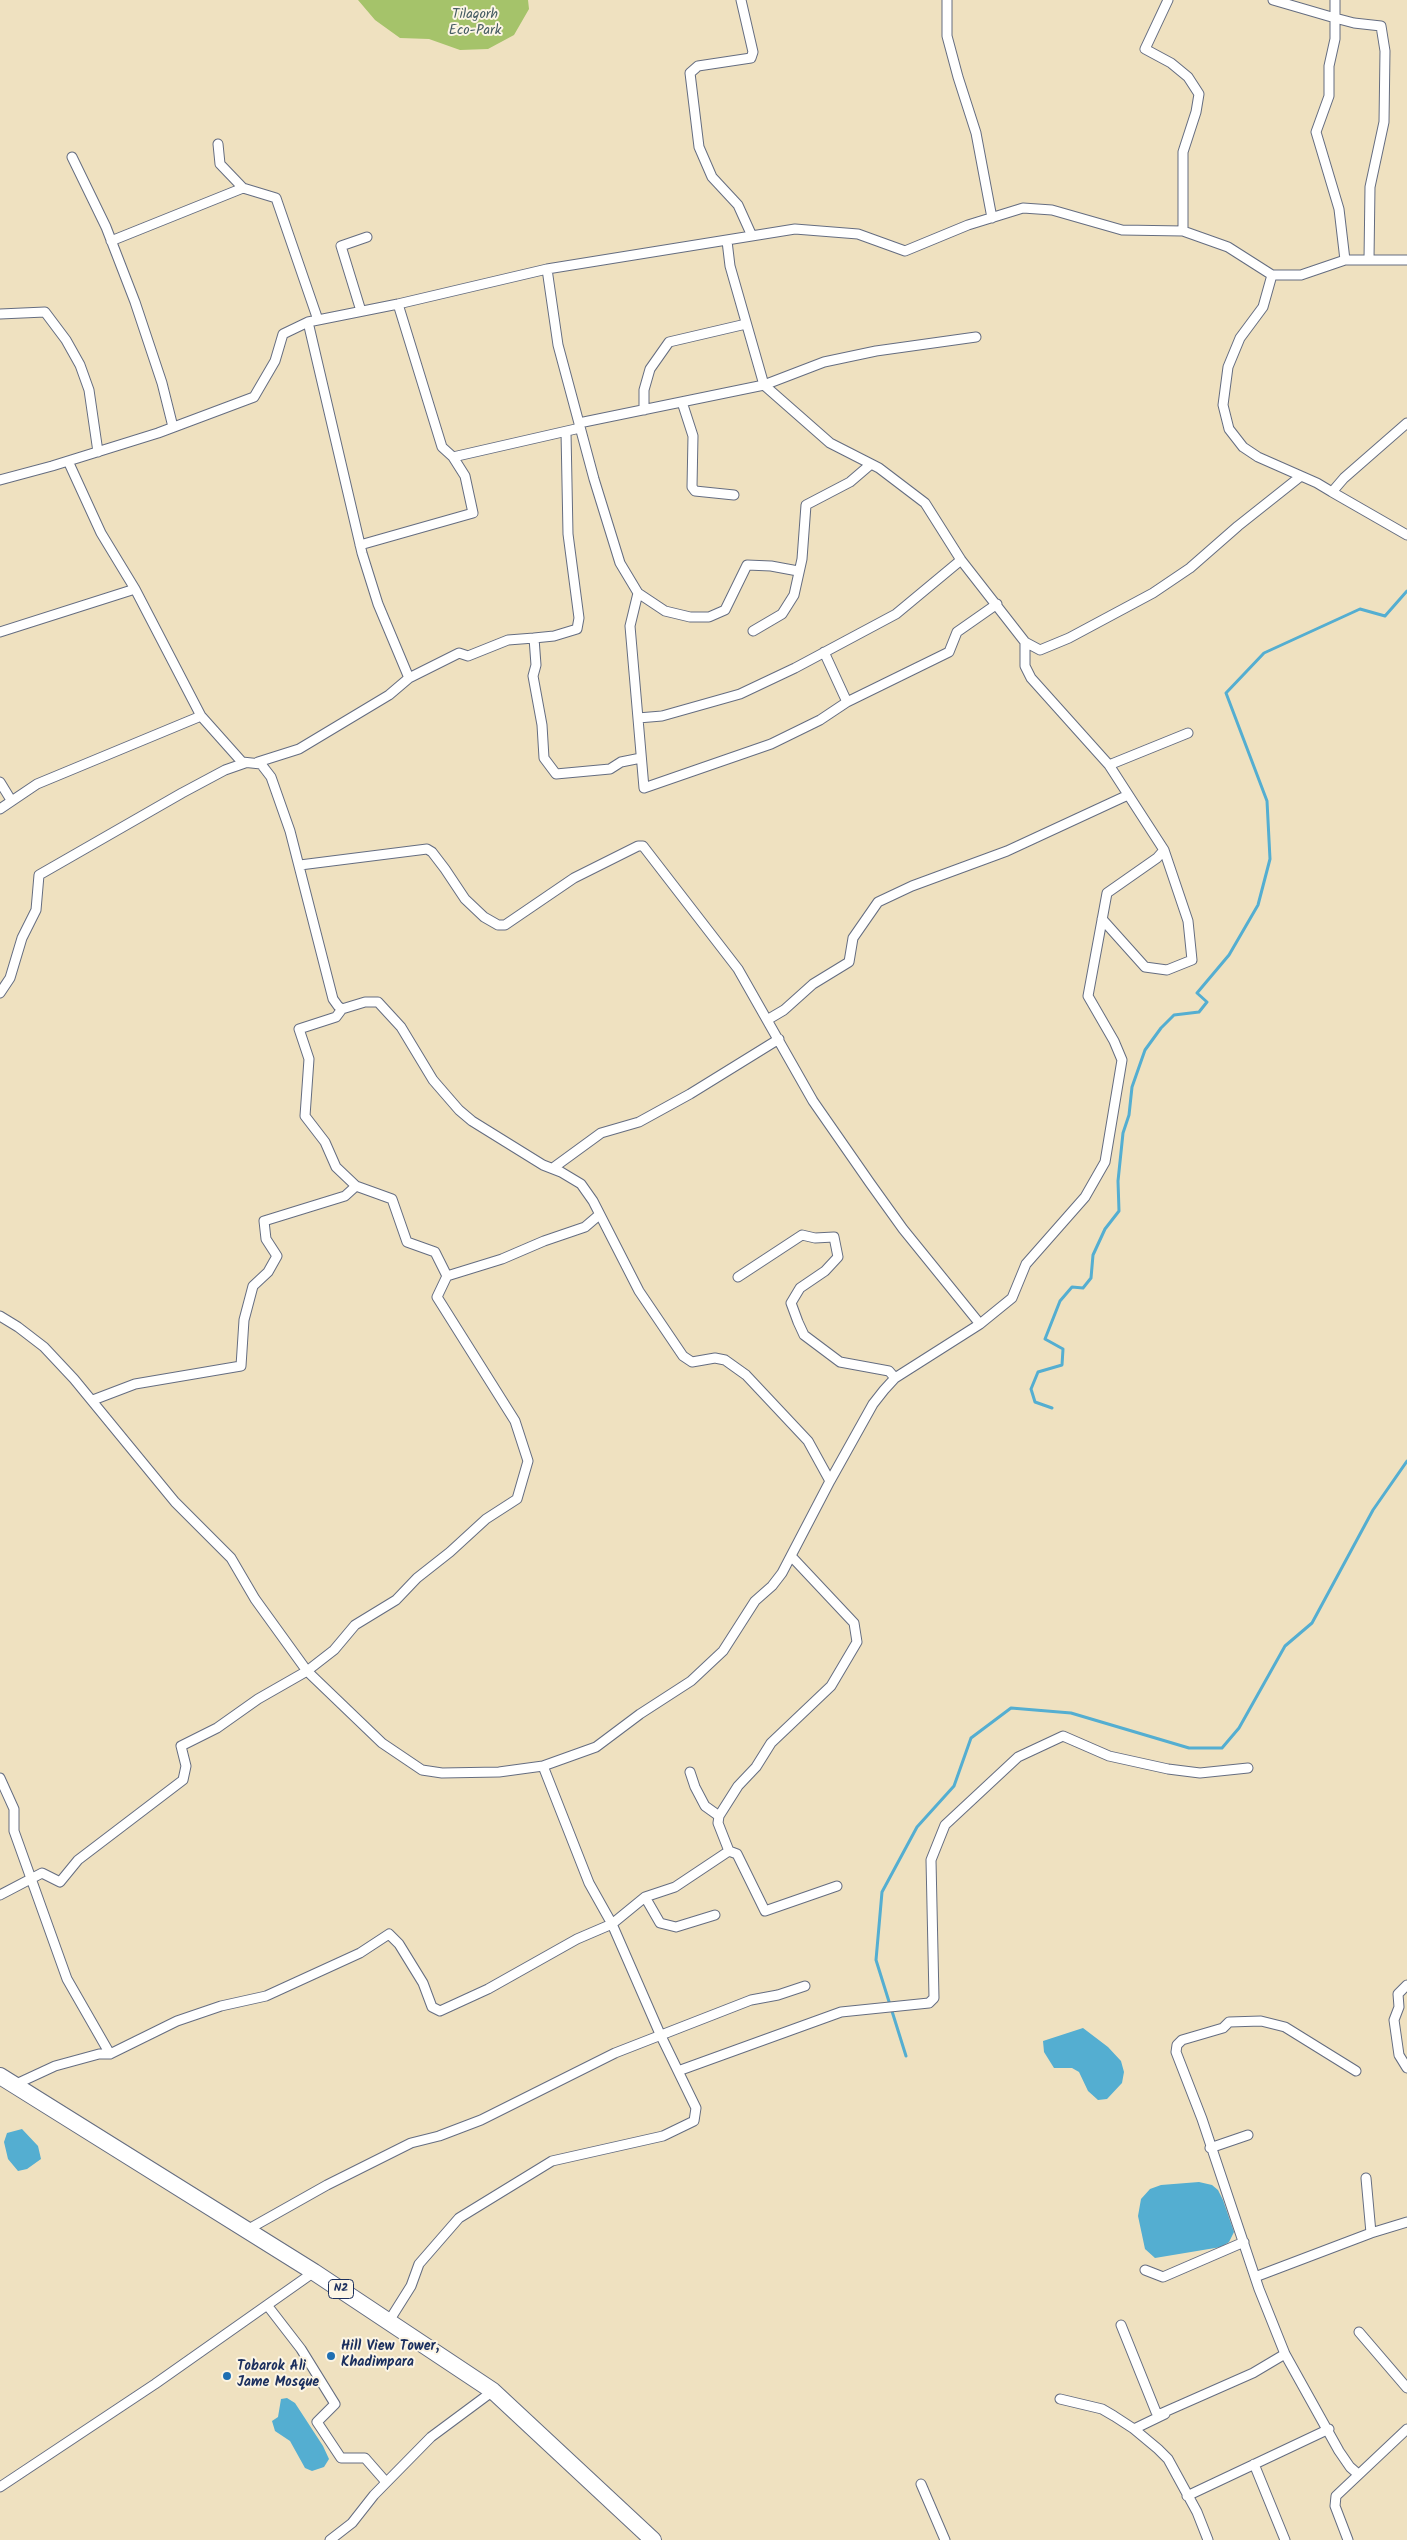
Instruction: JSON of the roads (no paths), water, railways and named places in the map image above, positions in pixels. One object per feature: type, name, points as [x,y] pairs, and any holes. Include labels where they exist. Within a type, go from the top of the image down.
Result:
[{"type":"highway","name":"N2","points":[[0,2076],[314,2272],[493,2391],[653,2540]]},
{"type":"street","points":[[741,0],[753,52],[750,58],[698,66],[690,73],[700,147],[712,177],[738,205],[752,236]]},
{"type":"street","points":[[947,0],[947,36],[976,133],[992,218]]},
{"type":"street","points":[[1168,0],[1145,49],[1170,63],[1188,77],[1199,94],[1196,112],[1183,152],[1182,231]]},
{"type":"street","points":[[1273,0],[1354,24],[1381,26],[1385,51],[1384,122],[1370,186],[1369,259]]},
{"type":"street","points":[[1335,0],[1335,39],[1329,66],[1329,96],[1316,132],[1339,209],[1346,260]]},
{"type":"street","points":[[218,144],[220,164],[243,188],[276,198],[318,320]]},
{"type":"street","points":[[72,157],[111,242],[138,311],[162,383],[173,427]]},
{"type":"street","points":[[111,242],[243,188]]},
{"type":"street","points":[[0,480],[98,452],[254,397],[275,361],[283,334],[308,322],[398,304],[547,269],[795,228],[858,234],[905,251],[968,225],[1023,208],[1052,210],[1122,230],[1182,231],[1228,247],[1272,275],[1301,275],[1346,260],[1407,260]]},
{"type":"street","points":[[361,311],[341,246],[367,237]]},
{"type":"street","points":[[727,240],[730,266],[764,385],[830,443],[871,464],[925,503],[961,560],[1025,642],[1040,650],[1069,638],[1153,593],[1190,568],[1238,526],[1301,476]]},
{"type":"street","points":[[547,269],[558,345],[580,425],[620,563],[638,594],[665,611],[690,617],[709,617],[725,610],[747,565],[770,566],[798,571]]},
{"type":"street","points":[[1272,275],[1263,307],[1240,338],[1228,367],[1223,405],[1229,429],[1243,447],[1258,457],[1332,492],[1407,535]]},
{"type":"street","points":[[360,545],[473,513],[465,476],[453,457],[442,447],[398,304]]},
{"type":"street","points":[[0,314],[45,312],[66,340],[80,365],[89,390],[98,452]]},
{"type":"street","points":[[308,322],[360,545],[378,604],[409,678]]},
{"type":"street","points":[[644,410],[644,390],[650,369],[669,342],[746,324]]},
{"type":"street","points":[[453,457],[566,432],[580,425],[644,410],[764,385],[824,362],[923,342],[976,336]]},
{"type":"street","points":[[682,402],[693,436],[692,487],[695,491],[734,495]]},
{"type":"street","points":[[1332,492],[1344,478],[1407,423]]},
{"type":"street","points":[[0,993],[10,978],[22,938],[36,910],[39,875],[225,770],[299,749],[389,695],[409,678],[459,653],[468,656],[508,640],[554,636],[577,629],[579,618],[568,534],[566,432]]},
{"type":"street","points":[[68,461],[101,534],[135,589],[201,716],[242,762],[245,763]]},
{"type":"street","points":[[753,632],[782,614],[794,595],[802,559],[806,505],[850,482],[871,464]]},
{"type":"street","points":[[638,718],[662,716],[740,694],[896,614],[961,560]]},
{"type":"street","points":[[0,632],[135,589]]},
{"type":"street","points":[[638,594],[630,626],[644,788],[771,744],[820,720],[847,702],[949,652],[956,632],[996,604]]},
{"type":"street","points":[[534,638],[536,665],[533,676],[542,725],[544,758],[550,768],[556,774],[584,773],[610,769],[621,762],[641,758]]},
{"type":"street","points":[[1025,642],[1026,666],[1031,678],[1109,765],[1164,850],[1188,921],[1192,960],[1167,970],[1145,967],[1102,919]]},
{"type":"street","points":[[824,652],[847,702]]},
{"type":"street","points":[[0,808],[36,784],[201,716]]},
{"type":"street","points":[[1109,765],[1188,733]]},
{"type":"street","points":[[258,762],[265,767],[271,777],[290,832],[333,999],[342,1009]]},
{"type":"street","points":[[0,782],[12,800]]},
{"type":"street","points":[[767,1020],[784,1010],[813,984],[849,962],[853,938],[878,902],[912,886],[1007,852],[1128,795]]},
{"type":"street","points":[[300,865],[427,849],[441,864],[465,899],[484,917],[498,926],[505,925],[574,878],[638,846],[643,846],[738,969],[813,1101],[870,1183],[903,1229],[980,1324]]},
{"type":"street","points":[[0,1316],[44,1347],[93,1400],[175,1502],[231,1558],[255,1598],[307,1672],[382,1742],[422,1770],[442,1773],[499,1772],[543,1766],[596,1747],[640,1714],[691,1681],[723,1651],[755,1602],[772,1586],[791,1556],[873,1404],[895,1378],[980,1324],[1012,1298],[1026,1264],[1085,1197],[1105,1162],[1122,1060],[1114,1041],[1088,996],[1107,893],[1157,858],[1164,850]]},
{"type":"street","points":[[447,1276],[435,1252],[407,1242],[392,1200],[356,1186],[336,1167],[325,1142],[305,1116],[309,1058],[299,1029],[336,1017],[342,1009],[365,1002],[378,1002],[402,1027],[433,1080],[459,1110],[472,1121],[543,1165],[553,1168],[581,1184],[639,1291],[683,1356],[692,1362],[715,1358],[725,1360],[746,1375],[808,1441],[830,1481]]},
{"type":"street","points":[[553,1168],[601,1132],[639,1122],[690,1094],[779,1039]]},
{"type":"street","points":[[93,1400],[135,1384],[242,1366],[244,1320],[251,1292],[253,1286],[268,1272],[277,1256],[266,1239],[264,1221],[345,1196],[356,1186]]},
{"type":"street","points":[[0,1895],[42,1873],[60,1882],[78,1860],[183,1780],[186,1766],[181,1746],[217,1728],[258,1698],[307,1672],[334,1650],[355,1625],[396,1600],[417,1578],[486,1520],[517,1499],[528,1460],[514,1420],[437,1297],[447,1276],[502,1259],[544,1241],[585,1227],[599,1215]]},
{"type":"street","points":[[738,1277],[802,1235],[815,1238],[834,1237],[838,1258],[825,1271],[800,1288],[791,1303],[798,1322],[804,1335],[840,1362],[889,1371],[895,1378]]},
{"type":"street","points":[[791,1556],[854,1623],[857,1642],[831,1686],[771,1743],[756,1767],[738,1786],[719,1816],[718,1823],[729,1851],[737,1854],[765,1911],[837,1886]]},
{"type":"street","points":[[678,2071],[841,2012],[929,2003],[934,1998],[931,1860],[946,1825],[1018,1757],[1063,1736],[1109,1756],[1168,1769],[1200,1773],[1248,1768]]},
{"type":"street","points":[[388,2321],[411,2286],[419,2264],[459,2218],[552,2161],[663,2136],[694,2121],[696,2108],[660,2034],[612,1924],[589,1883],[543,1766]]},
{"type":"street","points":[[690,1772],[695,1788],[705,1806],[719,1816]]},
{"type":"street","points":[[0,1778],[14,1809],[14,1831],[67,1979],[110,2054]]},
{"type":"street","points":[[14,2085],[55,2066],[98,2054],[110,2054],[177,2021],[221,2006],[266,1996],[360,1953],[388,1934],[398,1944],[423,1982],[432,2007],[440,2011],[488,1988],[584,1936],[612,1924],[645,1897],[675,1886],[729,1851]]},
{"type":"street","points":[[645,1897],[660,1923],[676,1928],[715,1915]]},
{"type":"street","points":[[1407,1985],[1398,1994],[1399,2007],[1394,2020],[1399,2055],[1407,2068]]},
{"type":"street","points":[[247,2230],[327,2185],[411,2143],[439,2136],[481,2120],[558,2083],[586,2066],[660,2034],[751,2000],[778,1995],[805,1986]]},
{"type":"street","points":[[1356,2071],[1285,2027],[1261,2020],[1229,2022],[1223,2028],[1182,2040],[1177,2045],[1176,2052],[1255,2276],[1285,2354],[1339,2451],[1350,2467],[1358,2474]]},
{"type":"street","points":[[1210,2148],[1248,2135]]},
{"type":"street","points":[[1366,2178],[1371,2232]]},
{"type":"street","points":[[1255,2276],[1371,2232],[1407,2222]]},
{"type":"street","points":[[1145,2270],[1163,2277],[1244,2242]]},
{"type":"street","points":[[0,2487],[155,2384],[314,2272]]},
{"type":"street","points":[[267,2305],[301,2349],[336,2404],[317,2422],[341,2458],[365,2458],[386,2482]]},
{"type":"street","points":[[1121,2325],[1156,2412],[1165,2414]]},
{"type":"street","points":[[1359,2332],[1407,2388]]},
{"type":"street","points":[[1134,2429],[1253,2373],[1285,2354]]},
{"type":"street","points":[[330,2540],[352,2523],[386,2482],[431,2437],[493,2391]]},
{"type":"street","points":[[1060,2399],[1102,2409],[1134,2429],[1168,2459],[1208,2540]]},
{"type":"street","points":[[1187,2496],[1328,2429]]},
{"type":"street","points":[[1348,2540],[1335,2506],[1336,2496],[1407,2429]]},
{"type":"street","points":[[1254,2464],[1285,2540]]},
{"type":"street","points":[[921,2484],[945,2540]]},
{"type":"water","points":[[1083,2028],[1108,2047],[1121,2061],[1124,2072],[1122,2083],[1107,2099],[1098,2100],[1088,2091],[1079,2072],[1072,2068],[1054,2068],[1044,2052],[1043,2041]]},
{"type":"water","points":[[22,2129],[38,2146],[41,2159],[27,2169],[18,2171],[8,2159],[4,2142],[7,2133]]},
{"type":"water","points":[[1199,2182],[1212,2185],[1218,2190],[1223,2200],[1234,2232],[1229,2242],[1221,2247],[1155,2258],[1145,2249],[1138,2216],[1141,2199],[1150,2189],[1161,2185]]},
{"type":"water","points":[[287,2398],[295,2403],[323,2446],[329,2459],[324,2467],[312,2471],[305,2468],[290,2441],[275,2431],[272,2421],[278,2417],[281,2399]]},
{"type":"waterway","points":[[1052,1408],[1035,1402],[1031,1389],[1038,1372],[1062,1365],[1063,1349],[1045,1339],[1060,1301],[1072,1287],[1083,1288],[1091,1278],[1093,1255],[1105,1229],[1119,1211],[1118,1181],[1123,1133],[1129,1115],[1132,1087],[1145,1050],[1161,1028],[1174,1015],[1199,1012],[1207,1002],[1197,993],[1229,955],[1258,905],[1270,859],[1267,801],[1226,693],[1264,653],[1360,609],[1385,616],[1407,591]]},
{"type":"waterway","points":[[906,2056],[876,1960],[882,1892],[917,1827],[954,1786],[971,1738],[1011,1708],[1071,1713],[1189,1748],[1222,1748],[1239,1728],[1285,1646],[1312,1623],[1373,1510],[1407,1461]]},
{"type":"place","name":"Hill View Tower, Khadimpara","points":[[331,2356]]},
{"type":"place","name":"Tobarok Ali Jame Mosque","points":[[227,2376]]},
{"type":"park label","name":"Tilagorh Eco-Park","points":[[475,24]]}]
